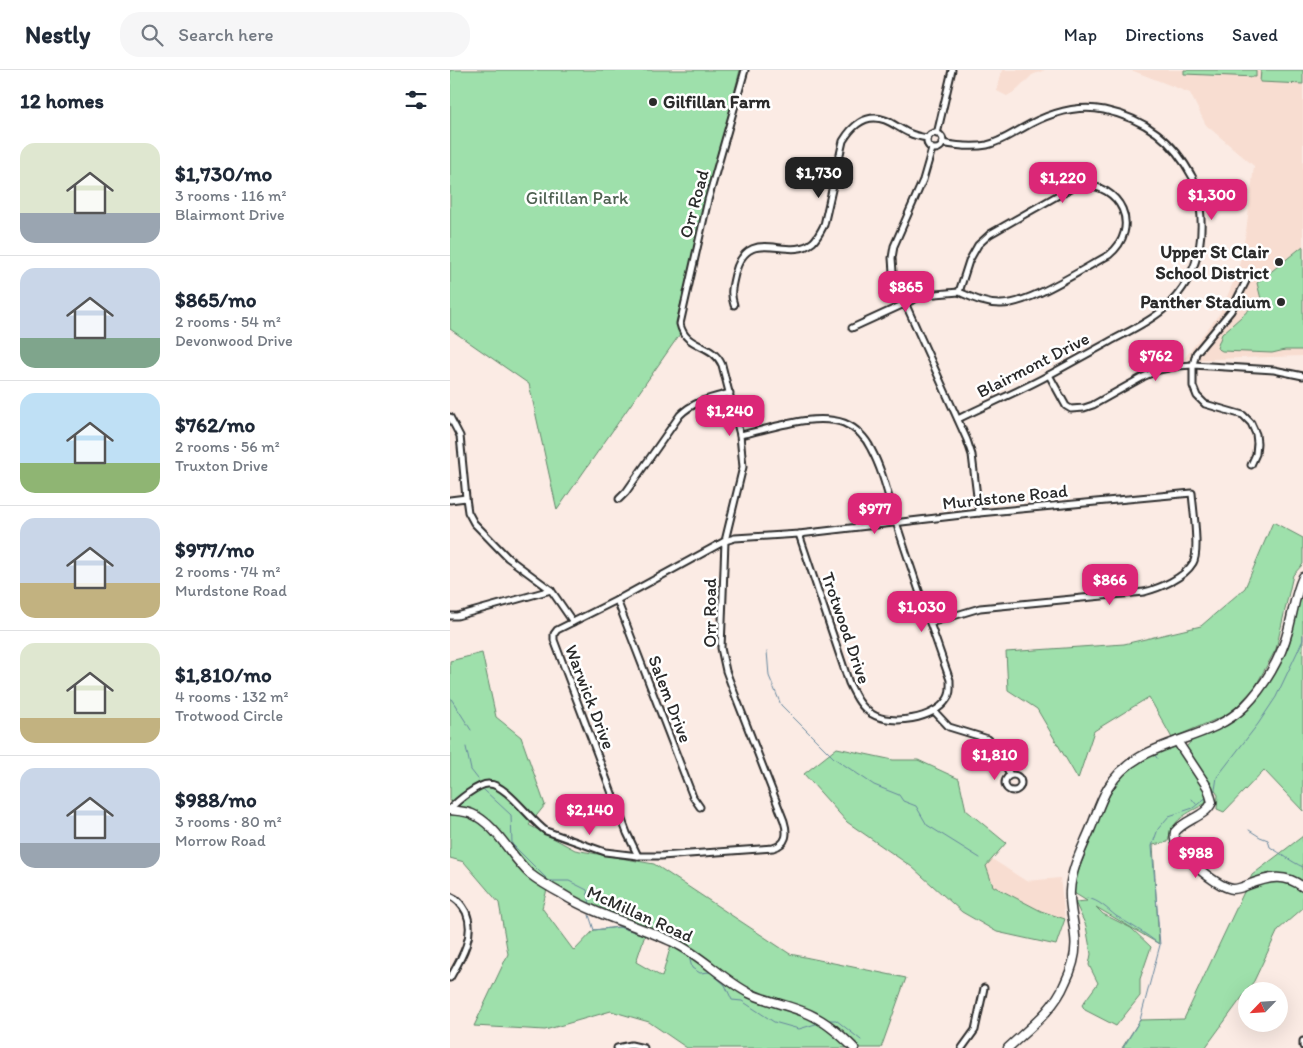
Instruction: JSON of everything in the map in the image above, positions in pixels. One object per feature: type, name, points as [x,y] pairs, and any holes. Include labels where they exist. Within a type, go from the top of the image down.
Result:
[{"type":"street","name":"Orr Road","points":[[450,809],[459,800],[482,785],[497,786],[514,799],[538,826],[546,831],[606,852],[638,856],[773,848],[782,844],[786,835],[784,821],[726,671],[721,648],[725,541],[743,467],[740,435],[719,358],[710,350],[688,340],[684,336],[680,324],[708,200],[745,70]]},
{"type":"street","points":[[937,134],[952,70]]},
{"type":"street","name":"Blairmont Drive","points":[[942,143],[961,146],[986,145],[1003,140],[1042,118],[1061,112],[1086,109],[1102,110],[1136,119],[1159,134],[1174,148],[1195,182],[1202,226],[1198,254],[1189,278],[1173,300],[1156,315],[1049,375],[958,419]]},
{"type":"street","points":[[734,305],[730,294],[736,271],[743,257],[748,252],[770,245],[790,249],[798,248],[813,242],[818,235],[824,225],[843,140],[851,128],[864,120],[878,119],[885,120],[907,132],[928,138]]},
{"type":"street","points":[[932,134],[937,134],[942,138],[940,147],[932,148],[928,146],[928,138],[932,134]]},
{"type":"street","points":[[932,148],[924,180],[894,246],[892,258],[893,272],[904,303],[968,440],[972,455],[979,513]]},
{"type":"street","points":[[852,328],[924,295],[960,292],[976,300],[1000,304],[1015,303],[1030,298],[1109,255],[1117,248],[1122,240],[1125,228],[1124,213],[1120,205],[1114,196],[1094,186],[1080,186],[1069,189],[990,234],[978,245],[969,261],[960,292]]},
{"type":"street","points":[[1246,281],[1232,311],[1196,352],[1193,365],[1193,386],[1197,396],[1205,404],[1244,415],[1254,429],[1257,443],[1256,454],[1251,465]]},
{"type":"street","points":[[1049,375],[1066,406],[1077,410],[1093,405],[1158,370],[1178,366],[1193,365],[1274,370],[1303,376]]},
{"type":"street","points":[[619,498],[626,492],[687,407],[694,403],[730,393]]},
{"type":"street","name":"Warwick Drive","points":[[450,417],[460,436],[468,512],[474,523],[508,558],[551,590],[572,622],[557,630],[554,634],[554,640],[627,833],[638,856]]},
{"type":"street","points":[[740,435],[808,420],[826,419],[845,423],[860,433],[871,448],[880,468],[896,522],[950,680],[950,692],[947,700],[934,711],[948,726],[988,739],[994,744],[1010,775]]},
{"type":"street","name":"Murdstone Road","points":[[572,622],[617,600],[725,541],[735,538],[799,534],[979,513],[1192,493],[1197,551],[1194,562],[1165,586],[1144,592],[980,608],[930,623]]},
{"type":"street","points":[[450,500],[466,498]]},
{"type":"street","name":"Trotwood Drive","points":[[799,534],[849,683],[858,701],[872,714],[892,721],[904,721],[934,711]]},
{"type":"street","points":[[1008,1048],[1053,1003],[1068,976],[1076,943],[1070,903],[1073,874],[1106,792],[1119,773],[1130,763],[1153,750],[1222,723],[1240,711],[1252,698],[1272,668],[1282,648],[1303,577]]},
{"type":"street","points":[[450,616],[457,616],[551,590]]},
{"type":"street","name":"Salem Drive","points":[[617,600],[694,800],[700,807]]},
{"type":"street","points":[[1177,741],[1211,795],[1210,807],[1183,824],[1175,832],[1175,842],[1187,857],[1221,886],[1232,889],[1280,877],[1303,887]]},
{"type":"street","name":"McMillan Road","points":[[450,809],[473,814],[482,820],[530,874],[563,895],[603,915],[672,942],[691,952],[746,991],[767,1001],[809,1014],[841,1035],[854,1048]]},
{"type":"street","points":[[450,896],[462,905],[468,919],[470,934],[464,954],[450,978]]},
{"type":"street","points":[[962,1048],[975,1030],[984,988]]},
{"type":"street","points":[[1303,1041],[1303,1046]]},
{"type":"street","points":[[617,1048],[631,1045],[644,1048]]},
{"type":"shaded area","points":[[1002,70],[1045,70],[1032,75],[1017,90],[1007,96],[997,91]]},
{"type":"shaded area","points":[[1131,70],[1303,70],[1303,356],[1183,360],[1220,313],[1238,271],[1246,232],[1254,166],[1206,125],[1190,93]]},
{"type":"shaded area","points":[[992,859],[1026,881],[1060,878],[1065,919],[1041,911],[993,886],[986,866]]},
{"type":"green space","name":"Gilfillan Park","points":[[450,70],[740,70],[676,322],[680,334],[557,510],[529,384],[450,329]]},
{"type":"green space","points":[[1184,70],[1256,70],[1256,77],[1184,74]]},
{"type":"green space","points":[[1261,70],[1303,70],[1303,84],[1260,82]]},
{"type":"green space","name":"Panther Stadium","points":[[1303,246],[1303,350],[1285,350],[1272,353],[1222,351],[1217,348],[1222,334],[1261,299],[1257,283]]},
{"type":"green space","points":[[1273,522],[1303,538],[1303,564],[1293,575],[1276,649],[1255,687],[1231,713],[1172,738],[1149,697],[1094,731],[1078,779],[1037,709],[1008,690],[1006,652],[1124,644],[1201,626],[1245,588]]},
{"type":"green space","points":[[1303,591],[1303,811],[1264,770],[1224,812],[1217,809],[1218,795],[1186,747],[1191,741],[1205,733],[1236,720],[1255,701],[1286,652]]},
{"type":"green space","points":[[482,653],[496,717],[521,737],[545,805],[529,825],[575,850],[654,864],[790,954],[906,978],[881,1048],[687,1048],[649,1022],[611,1011],[545,1030],[474,1026],[508,954],[499,903],[464,862],[450,858],[450,661]],"holes":[[[549,882],[578,903],[672,941],[662,977],[636,962],[645,935],[619,927],[594,930],[574,951],[542,908]]]},
{"type":"green space","points":[[1169,747],[1179,748],[1206,787],[1206,803],[1177,822],[1173,827],[1168,842],[1153,845],[1159,944],[1096,907],[1103,914],[1131,928],[1151,947],[1140,979],[1140,996],[1116,1026],[1085,1010],[1082,1005],[1098,983],[1089,965],[1091,954],[1086,926],[1075,902],[1087,901],[1074,893],[1076,877],[1103,808],[1118,778],[1138,761]]},
{"type":"green space","points":[[837,748],[893,760],[918,760],[959,779],[966,810],[1006,843],[986,866],[993,886],[1041,911],[1065,919],[1056,945],[997,932],[962,912],[912,867],[847,822],[804,774]]},
{"type":"green space","points":[[1303,836],[1303,908],[1278,930],[1253,982],[1238,982],[1238,1003],[1205,1048],[1122,1048],[1140,1020],[1184,1019],[1252,875]]},
{"type":"waterway","points":[[1213,792],[1217,777],[1258,724],[1276,697],[1303,640],[1303,635]]},
{"type":"waterway","points":[[767,651],[769,676],[781,705],[834,758],[874,785],[899,795],[903,801],[916,806],[927,825],[980,858]]},
{"type":"waterway","points":[[450,697],[471,730]]},
{"type":"waterway","points":[[466,747],[471,770],[478,779]]},
{"type":"waterway","points":[[1154,754],[1157,758]]},
{"type":"waterway","points":[[484,790],[511,815],[512,844],[549,881],[569,881],[587,890],[590,904]]},
{"type":"waterway","points":[[1123,1048],[1140,1020],[1160,945],[1152,846],[1158,829],[1169,816],[1193,808],[1208,796]]},
{"type":"waterway","points":[[1192,799],[1196,804]]},
{"type":"waterway","points":[[1249,830],[1268,840],[1270,847],[1303,867]]},
{"type":"waterway","points":[[1087,898],[1099,903],[1159,944]]},
{"type":"waterway","points":[[589,915],[594,930],[619,927],[645,935]]},
{"type":"waterway","points":[[659,926],[691,941]]},
{"type":"waterway","points":[[689,956],[692,968],[700,973],[710,972],[725,985],[732,1000],[742,1001],[774,1022],[799,1029],[819,1023]]},
{"type":"waterway","points":[[830,1020],[836,1020],[861,1040]]},
{"type":"place","name":"Gilfillan Farm","points":[[653,102]]},
{"type":"place","name":"Upper St Clair School District","points":[[1279,262]]},
{"type":"place","name":"Panther Stadium","points":[[1281,302]]}]
